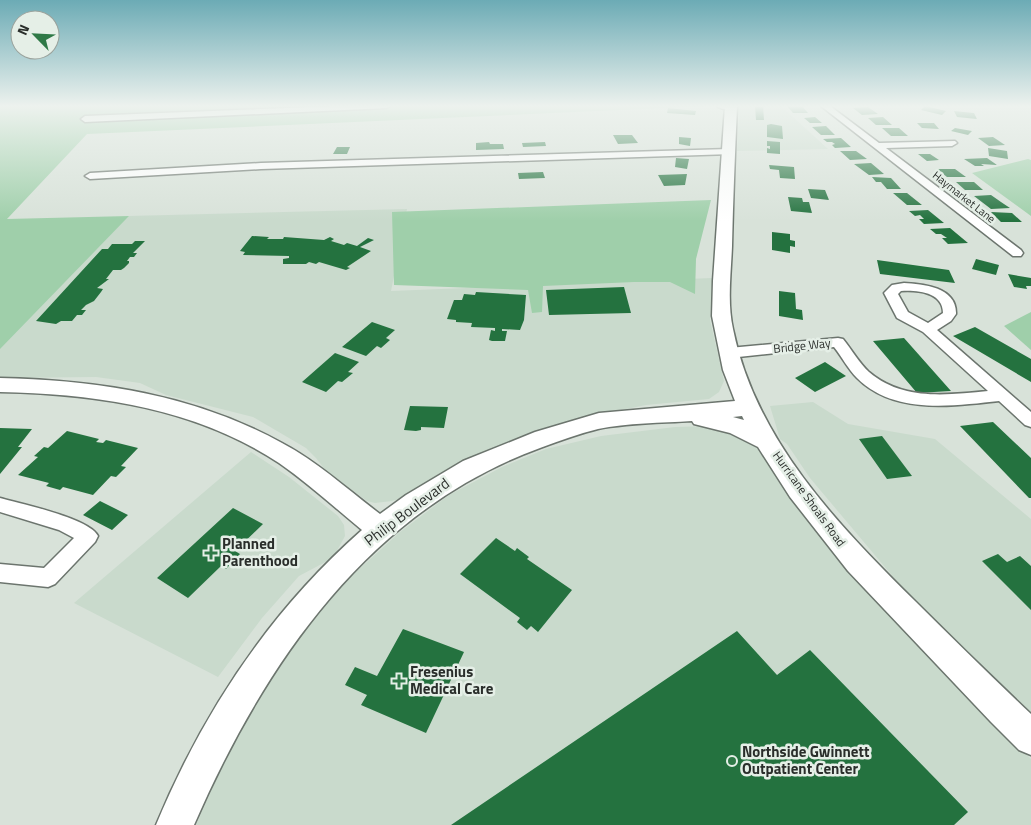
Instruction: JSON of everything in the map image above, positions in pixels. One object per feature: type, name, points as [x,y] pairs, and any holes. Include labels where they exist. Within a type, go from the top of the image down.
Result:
[{"type":"street","name":"Hurricane Shoals Road","points":[[729,144],[721,292],[723,326],[728,353],[749,408],[767,441],[794,483],[847,550],[876,583],[1031,738]]},
{"type":"street","points":[[879,146],[916,144]]},
{"type":"street","name":"Haymarket Lane","points":[[879,146],[1017,253]]},
{"type":"street","points":[[90,176],[261,166],[729,152]]},
{"type":"street","points":[[928,329],[1031,421]]},
{"type":"street","name":"Bridge Way","points":[[728,353],[838,342],[864,375],[895,393],[925,401],[1003,395]]},
{"type":"street","points":[[0,385],[51,386],[107,392],[161,403],[211,418],[244,432],[274,449],[312,475],[380,529]]},
{"type":"street","name":"Philip Boulevard","points":[[175,825],[210,750],[250,682],[304,605],[380,529],[455,477],[495,457],[527,444],[599,421],[749,408]]},
{"type":"street","points":[[677,413],[718,421],[767,441]]},
{"type":"street","points":[[0,505],[65,524],[88,536],[48,578],[0,573]]},
{"type":"shaded area","points":[[737,144],[823,144],[828,149],[737,151]]},
{"type":"shaded area","points":[[407,209],[391,291],[712,278],[710,320],[724,381],[719,392],[709,399],[646,405],[581,418],[484,452],[444,473],[406,497],[375,503],[367,501],[326,471],[306,448],[253,417],[166,395],[140,383],[96,377],[0,378],[0,345],[129,216]]},
{"type":"shaded area","points":[[813,402],[848,424],[935,439],[1031,519],[1031,719],[921,610],[810,478],[787,444],[780,439],[770,406]]},
{"type":"shaded area","points":[[710,426],[732,430],[754,443],[793,502],[833,552],[918,646],[1031,759],[1031,825],[196,825],[238,729],[286,652],[335,591],[400,532],[449,495],[502,467],[546,449],[601,436],[675,427]]},
{"type":"shaded area","points":[[251,452],[289,477],[338,516],[344,525],[345,536],[333,558],[299,576],[262,618],[218,677],[74,603]]},
{"type":"green space","points":[[0,144],[77,144],[7,219],[129,216],[0,349]]},
{"type":"green space","points":[[1028,159],[1031,160],[1031,216],[972,173]]},
{"type":"green space","points":[[711,200],[696,259],[695,294],[670,282],[543,286],[542,312],[532,313],[528,290],[394,285],[392,212]]},
{"type":"green space","points":[[1031,312],[1031,350],[1004,326]]},
{"type":"building","points":[[476,144],[503,144],[504,149],[476,150]]},
{"type":"building","points":[[522,144],[546,146],[523,147]]},
{"type":"building","points":[[780,144],[780,154],[767,153],[767,148],[770,149],[770,146],[767,146]]},
{"type":"building","points":[[848,144],[851,147],[835,148],[832,145]]},
{"type":"building","points":[[987,144],[1005,145],[989,146]]},
{"type":"building","points":[[337,147],[350,147],[347,154],[333,154]]},
{"type":"building","points":[[988,148],[1007,151],[1008,159],[989,156]]},
{"type":"building","points":[[840,151],[856,151],[867,159],[850,160]]},
{"type":"building","points":[[918,154],[930,154],[939,160],[927,161]]},
{"type":"building","points":[[676,158],[689,159],[687,169],[675,167]]},
{"type":"building","points":[[987,158],[997,165],[981,164],[984,166],[975,166],[964,159]]},
{"type":"building","points":[[871,163],[884,174],[869,175],[854,164]]},
{"type":"building","points":[[769,165],[794,167],[795,179],[780,178],[779,170],[770,169]]},
{"type":"building","points":[[937,169],[955,169],[966,177],[947,177]]},
{"type":"building","points":[[543,172],[545,178],[519,179],[518,173]]},
{"type":"building","points":[[687,174],[685,185],[664,186],[658,175]]},
{"type":"building","points":[[872,177],[891,178],[901,189],[887,189],[881,182],[876,182]]},
{"type":"building","points":[[956,182],[974,182],[983,190],[965,190]]},
{"type":"building","points":[[808,189],[825,190],[829,200],[811,198]]},
{"type":"building","points":[[893,193],[907,193],[922,205],[907,205]]},
{"type":"building","points":[[991,195],[1010,208],[991,209],[974,196]]},
{"type":"building","points":[[788,197],[802,198],[803,202],[809,202],[812,213],[791,211]]},
{"type":"building","points":[[928,210],[944,223],[924,224],[919,219],[924,219],[920,215],[915,216],[909,211]]},
{"type":"building","points":[[991,212],[1012,213],[1022,222],[1001,222]]},
{"type":"building","points":[[950,228],[968,243],[948,244],[942,238],[947,238],[941,234],[936,234],[930,229]]},
{"type":"building","points":[[772,232],[790,234],[790,240],[795,241],[795,247],[790,246],[790,253],[772,250]]},
{"type":"building","points":[[252,236],[269,237],[267,239],[283,239],[284,237],[324,240],[330,237],[334,239],[331,241],[357,246],[368,238],[374,240],[360,247],[371,251],[347,267],[350,268],[346,270],[319,262],[316,264],[309,262],[306,264],[283,264],[283,259],[289,258],[289,256],[243,255],[245,252],[240,251]]},
{"type":"building","points":[[135,241],[145,241],[133,253],[137,253],[134,257],[130,257],[127,261],[129,263],[124,268],[113,270],[106,279],[109,279],[97,288],[103,289],[94,301],[81,310],[86,310],[82,315],[77,315],[72,321],[61,321],[56,324],[36,321],[102,249],[108,249],[112,244],[132,244]]},
{"type":"building","points":[[976,259],[999,265],[996,275],[972,269]]},
{"type":"building","points":[[877,260],[949,270],[955,283],[880,274]]},
{"type":"building","points":[[1008,274],[1031,278],[1031,286],[1026,286],[1027,289],[1014,287]]},
{"type":"building","points":[[624,287],[631,313],[549,315],[546,290]]},
{"type":"building","points":[[779,291],[795,293],[796,309],[802,310],[803,320],[779,316]]},
{"type":"building","points":[[476,292],[526,295],[524,320],[520,330],[502,329],[502,331],[507,331],[505,341],[492,341],[489,340],[491,330],[495,331],[495,328],[471,327],[472,323],[456,322],[456,320],[447,319],[454,300],[462,300],[464,294],[475,295]]},
{"type":"building","points":[[372,322],[395,330],[386,338],[390,340],[381,348],[377,346],[366,356],[342,347]]},
{"type":"building","points":[[975,327],[1031,359],[1031,382],[953,336]]},
{"type":"building","points":[[904,338],[951,391],[917,393],[873,341]]},
{"type":"building","points":[[335,353],[359,362],[348,372],[353,373],[342,382],[338,381],[326,392],[302,382]]},
{"type":"building","points":[[825,362],[846,376],[815,392],[795,378]]},
{"type":"building","points":[[410,406],[448,407],[444,428],[421,427],[421,430],[416,431],[404,430]]},
{"type":"building","points":[[993,422],[1031,458],[1031,498],[960,426]]},
{"type":"building","points":[[0,428],[32,429],[18,447],[22,447],[0,474]]},
{"type":"building","points":[[67,431],[99,439],[96,442],[103,443],[106,440],[138,448],[121,466],[126,467],[116,477],[111,476],[93,495],[63,487],[60,490],[46,486],[49,483],[18,475],[38,457],[34,456],[44,447],[48,448]]},
{"type":"building","points":[[882,436],[912,476],[887,479],[859,439]]},
{"type":"building","points":[[100,501],[128,515],[112,530],[83,515]]},
{"type":"building","name":"Planned Parenthood","points":[[233,508],[263,524],[235,551],[240,554],[226,569],[221,566],[188,598],[157,578]]},
{"type":"building","points":[[496,538],[515,551],[517,548],[529,557],[527,559],[572,590],[538,632],[531,626],[527,630],[517,622],[520,618],[460,574]]},
{"type":"building","points":[[998,554],[1007,562],[1020,556],[1031,566],[1031,610],[982,561]]},
{"type":"building","name":"Fresenius Medical Care","points":[[403,629],[464,652],[426,733],[361,705],[367,695],[345,685],[355,667],[377,676]]},
{"type":"building","name":"Northside Gwinnett Outpatient Center","points":[[737,631],[777,675],[810,650],[968,812],[954,825],[451,825]]},
{"type":"place","name":"Planned Parenthood","points":[[211,553]]},
{"type":"place","name":"Fresenius Medical Care","points":[[399,681]]},
{"type":"place","name":"Northside Gwinnett Outpatient Center","points":[[732,761]]}]
